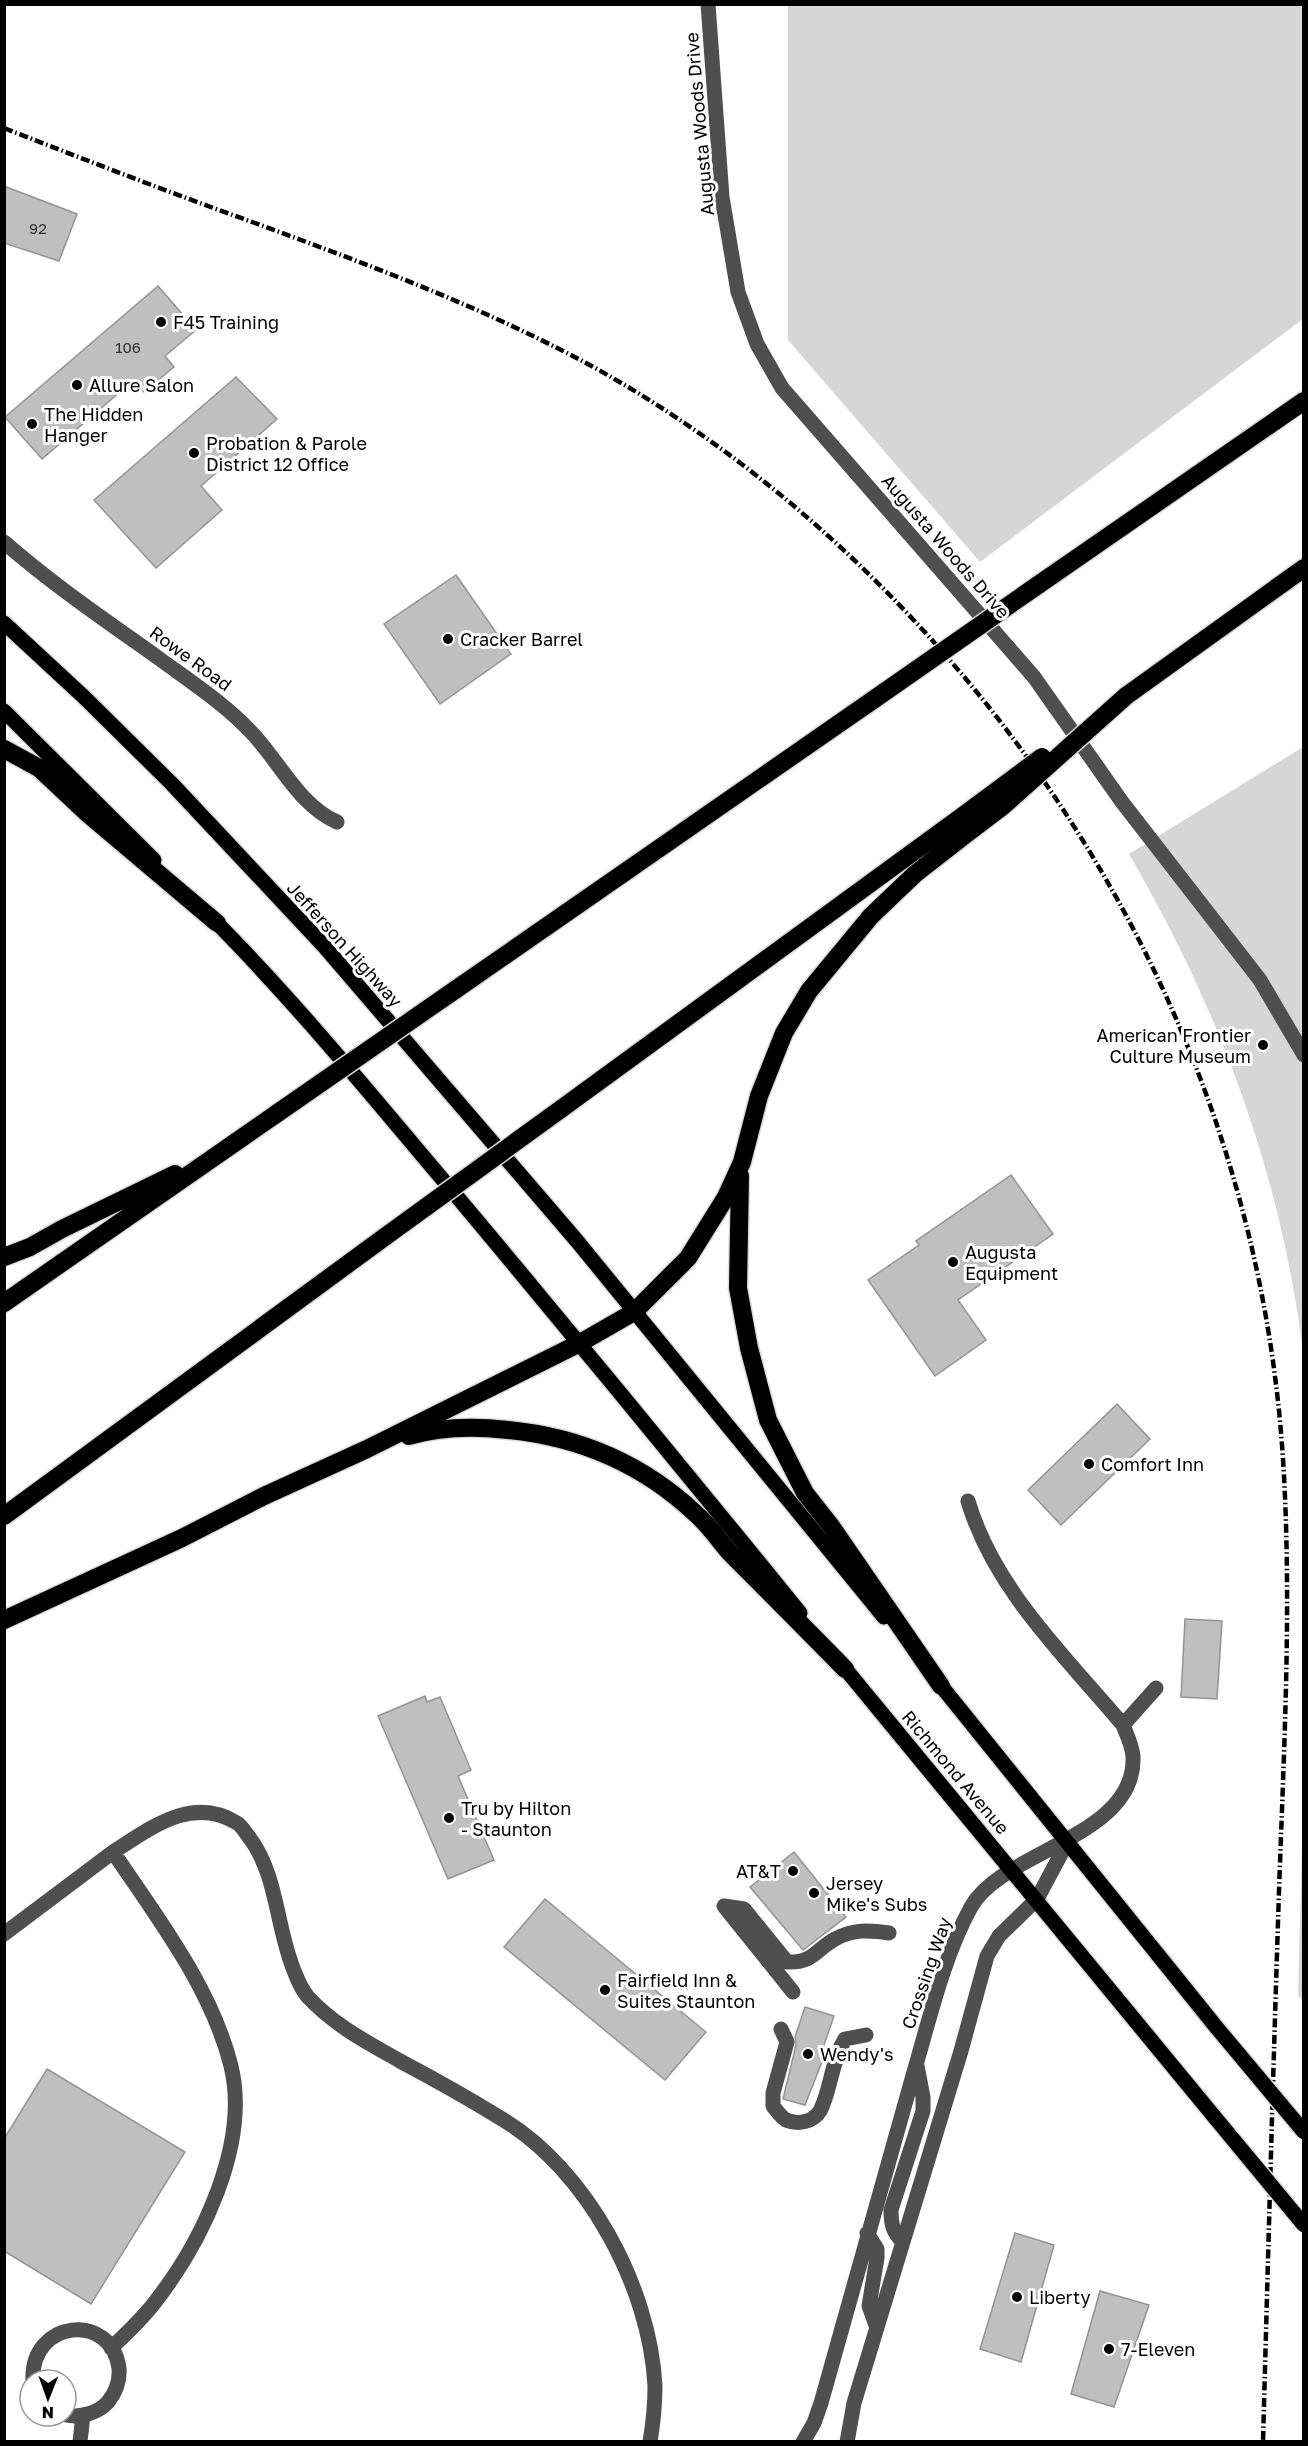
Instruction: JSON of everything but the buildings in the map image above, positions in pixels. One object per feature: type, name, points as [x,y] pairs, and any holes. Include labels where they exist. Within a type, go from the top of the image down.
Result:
[{"type":"highway","points":[[4,1303],[1304,401]]},
{"type":"highway","points":[[4,1516],[561,1109],[969,821],[1126,696],[1304,567]]},
{"type":"highway","points":[[4,749],[39,768],[88,814],[217,923]]},
{"type":"highway","points":[[941,1686],[831,1526],[805,1493],[768,1420],[748,1348],[738,1287],[738,1197],[742,1162],[763,1085],[784,1033],[809,991],[871,916],[969,821]]},
{"type":"highway","points":[[4,1257],[30,1247],[228,1148]]},
{"type":"highway","points":[[4,1620],[367,1449],[420,1420],[580,1343],[634,1312],[678,1270],[698,1245],[726,1197],[742,1162]]},
{"type":"highway","points":[[367,1449],[430,1430],[466,1426],[534,1432],[571,1440],[601,1451],[633,1466],[656,1481],[698,1515],[729,1552],[845,1669]]},
{"type":"main road","name":"Jefferson Highway","points":[[4,623],[85,698],[172,784],[324,946],[577,1241],[634,1312]]},
{"type":"main road","points":[[4,711],[217,923],[303,1017],[580,1343]]},
{"type":"main road","points":[[634,1312],[1304,2132]]},
{"type":"main road","name":"Richmond Avenue","points":[[580,1343],[1304,2226]]},
{"type":"street","name":"Augusta Woods Drive","points":[[708,4],[722,197],[738,292],[762,353],[790,396],[1034,677],[1122,802],[1260,980],[1304,1055]]},
{"type":"street","name":"Rowe Road","points":[[4,542],[40,573],[217,699],[253,735],[307,801],[322,815],[338,822]]},
{"type":"street","points":[[847,2442],[854,2403],[962,2050],[987,1956],[999,1936],[1036,1899],[1068,1841],[1108,1810],[1127,1787],[1131,1773],[1133,1755],[1123,1725],[1009,1587],[986,1549],[968,1501]]},
{"type":"street","points":[[1123,1725],[1156,1688]]},
{"type":"street","points":[[4,1934],[113,1852],[157,1824],[191,1811],[215,1814],[237,1823],[260,1853],[269,1878],[286,1952],[306,1995],[342,2028],[504,2120],[538,2145],[582,2195],[603,2226],[617,2251],[636,2296],[647,2336],[655,2386],[650,2442]]},
{"type":"street","name":"Crossing Way","points":[[803,2442],[814,2423],[867,2233],[958,1930],[977,1896],[1012,1870],[1068,1841]]},
{"type":"street","points":[[111,2348],[157,2300],[202,2227],[224,2170],[234,2127],[235,2103],[227,2052],[202,1995],[175,1946],[113,1852]]},
{"type":"street","points":[[793,1992],[724,1906],[744,1909],[787,1962],[803,1962],[836,1938],[863,1929],[889,1933]]},
{"type":"street","points":[[781,2029],[787,2042],[773,2093],[773,2106],[784,2119],[797,2122],[811,2120],[819,2111],[838,2050],[845,2039],[866,2035]]},
{"type":"street","points":[[903,2242],[894,2233],[891,2210],[923,2111],[917,2063]]},
{"type":"street","points":[[867,2233],[877,2249],[869,2306],[877,2328]]},
{"type":"street","points":[[32,2368],[41,2347],[59,2333],[82,2330],[103,2339],[117,2359],[119,2371],[113,2395],[105,2405],[78,2415]]},
{"type":"street","points":[[80,2442],[83,2415]]},
{"type":"shaded area","points":[[788,5],[1303,5],[1303,319],[980,562],[788,340]]},
{"type":"shaded area","name":"American Frontier Culture Museum","points":[[1303,747],[1303,1351],[1293,1284],[1279,1219],[1242,1094],[1191,973],[1162,913],[1129,854]]},
{"type":"shaded area","points":[[1303,1809],[1303,2002],[1298,1995]]},
{"type":"railway","points":[[4,128],[342,256],[472,308],[597,369],[704,437],[804,514],[896,601],[980,696],[1043,780],[1099,867],[1148,959],[1191,1054],[1226,1152],[1253,1252],[1272,1355],[1283,1459],[1287,1567],[1286,1675],[1263,2442]]},
{"type":"place","name":"F45 Training","points":[[161,322]]},
{"type":"place","name":"Allure Salon","points":[[77,385]]},
{"type":"place","name":"The Hidden Hanger","points":[[32,424]]},
{"type":"place","name":"Probation & Parole District 12 Office","points":[[194,453]]},
{"type":"place","name":"Cracker Barrel","points":[[448,639]]},
{"type":"place","name":"American Frontier Culture Museum","points":[[1263,1045]]},
{"type":"place","name":"Augusta Equipment","points":[[953,1262]]},
{"type":"place","name":"Comfort Inn","points":[[1089,1464]]},
{"type":"place","name":"Tru by Hilton - Staunton","points":[[449,1818]]},
{"type":"place","name":"AT&T","points":[[793,1871]]},
{"type":"place","name":"Jersey Mike's Subs","points":[[814,1893]]},
{"type":"place","name":"Fairfield Inn & Suites Staunton","points":[[605,1990]]},
{"type":"place","name":"Wendy's","points":[[808,2054]]},
{"type":"place","name":"Liberty","points":[[1017,2297]]},
{"type":"place","name":"7-Eleven","points":[[1109,2349]]}]
